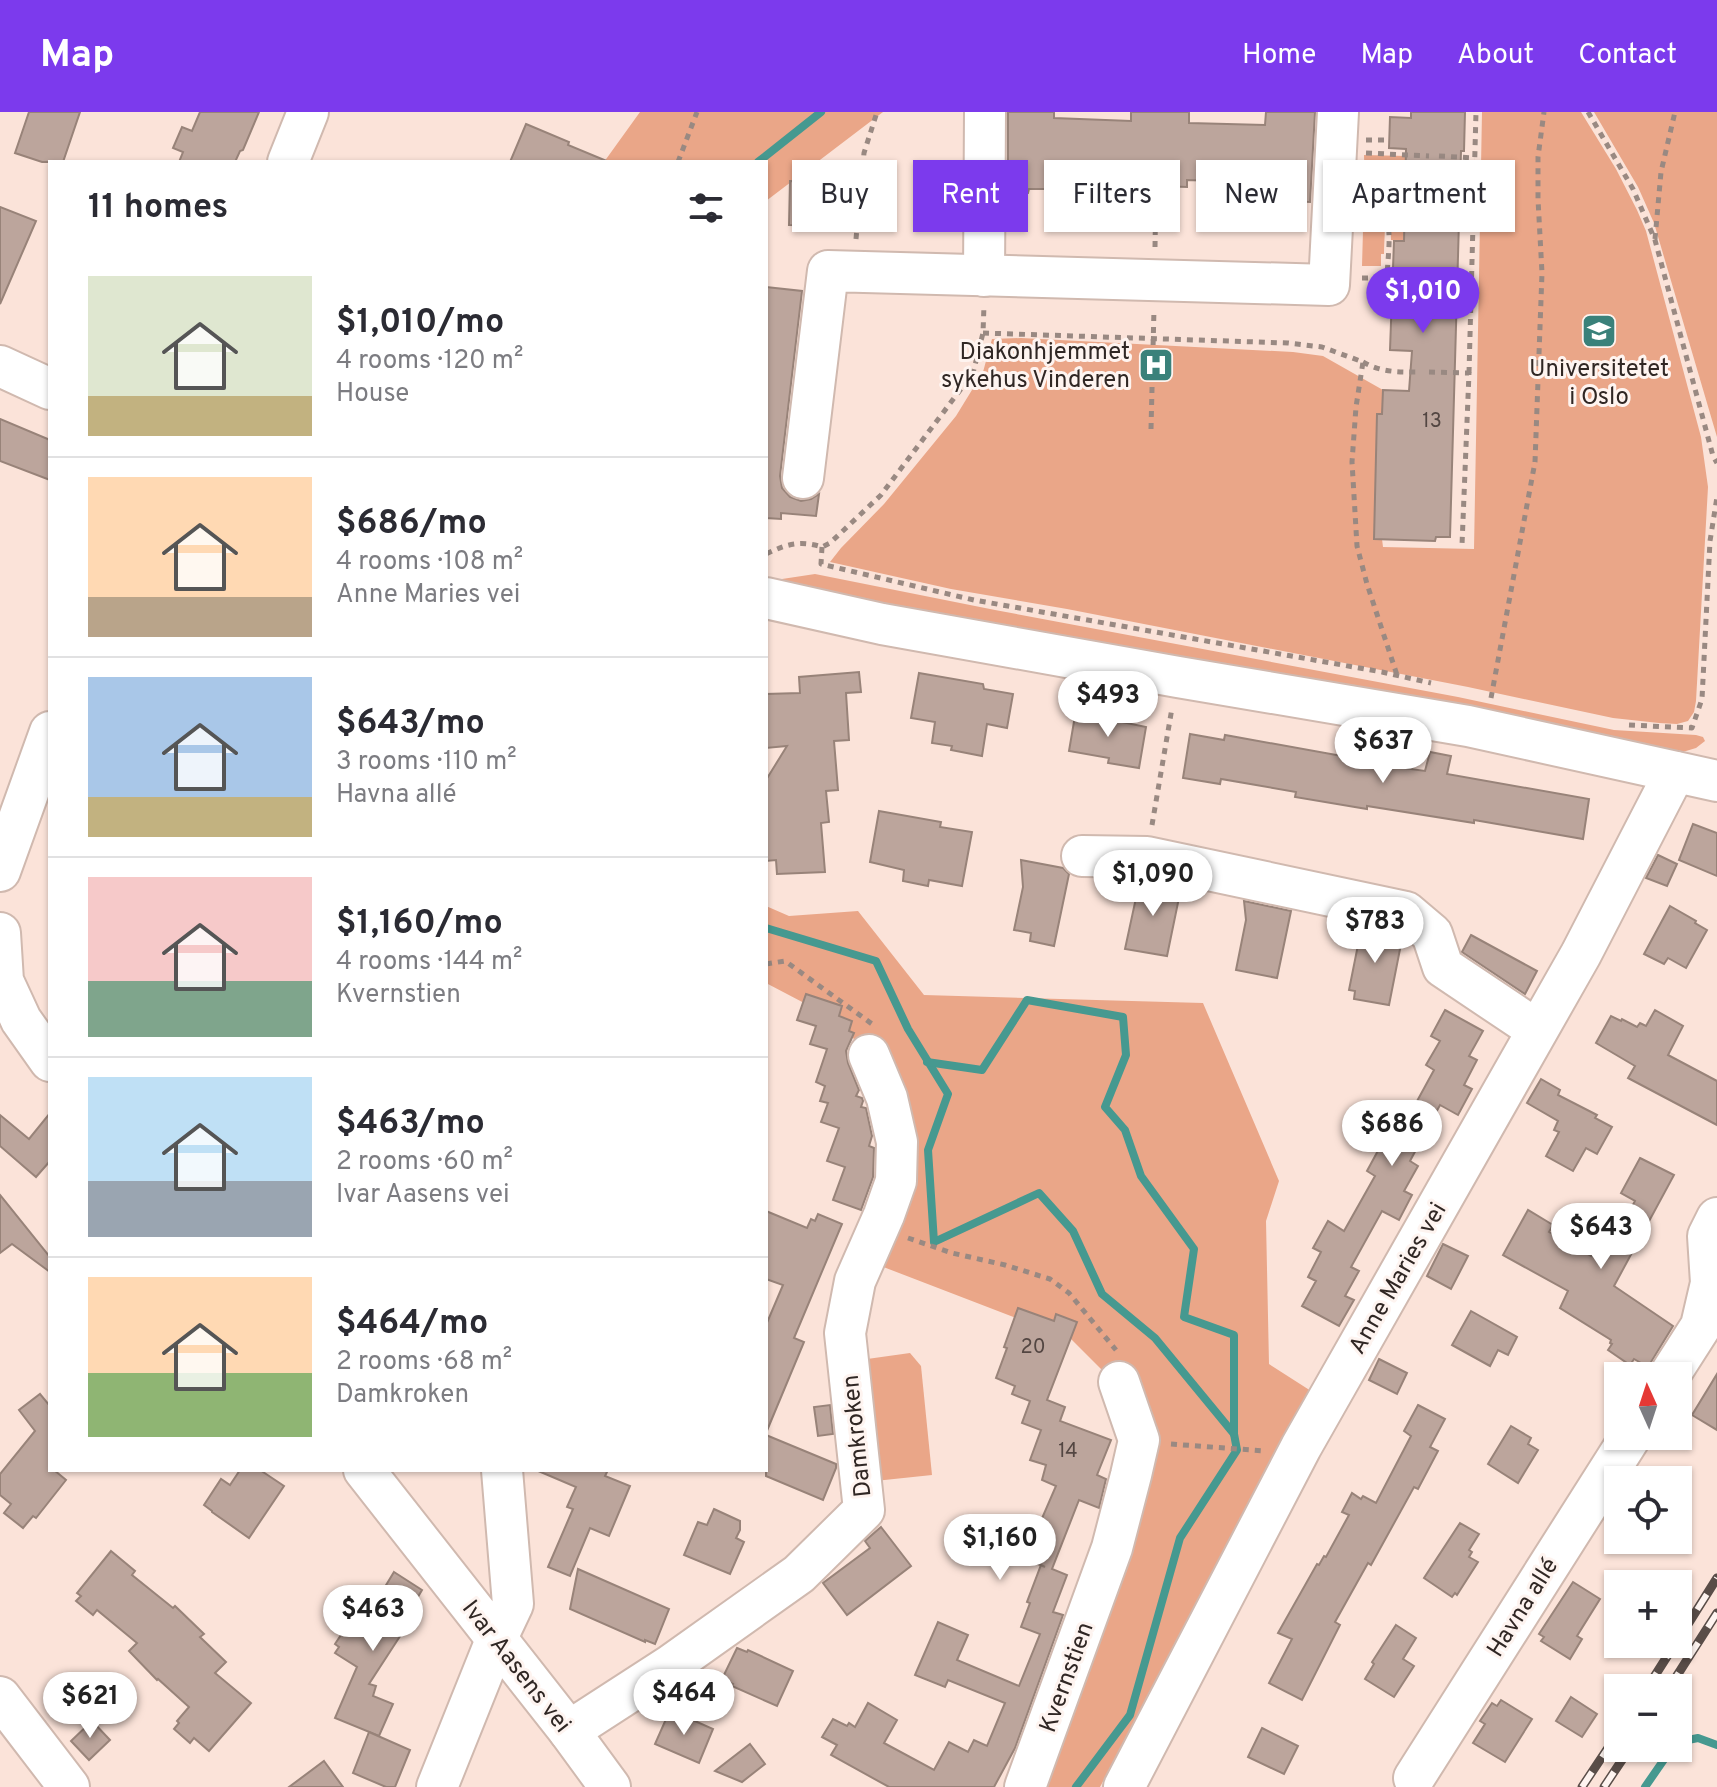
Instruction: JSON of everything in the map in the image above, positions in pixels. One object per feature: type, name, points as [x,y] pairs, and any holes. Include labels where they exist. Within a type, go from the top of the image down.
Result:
[{"type":"street","points":[[289,160],[308,112]]},
{"type":"street","points":[[984,276],[985,112]]},
{"type":"street","points":[[1335,160],[1338,112]]},
{"type":"street","points":[[803,478],[828,271],[1329,285],[1331,232]]},
{"type":"street","points":[[0,366],[48,388]]},
{"type":"street","points":[[768,598],[882,624],[1468,726],[1717,779]]},
{"type":"street","points":[[0,871],[48,738]]},
{"type":"street","name":"Anne Maries vei","points":[[1124,1787],[1301,1447],[1581,954],[1675,772]]},
{"type":"street","points":[[1082,856],[1147,857],[1406,912],[1432,934],[1443,967],[1537,1030]]},
{"type":"street","points":[[0,933],[3,981],[21,1020],[48,1058]]},
{"type":"street","name":"Damkroken","points":[[569,1731],[671,1665],[799,1574],[864,1510],[845,1333],[855,1281],[896,1181],[897,1142],[887,1098],[869,1055]]},
{"type":"street","points":[[1678,1362],[1701,1326],[1711,1283],[1708,1236],[1717,1218]]},
{"type":"street","points":[[1122,1390],[1139,1440]]},
{"type":"street","name":"Kvernstien","points":[[1025,1787],[1112,1548],[1139,1440]]},
{"type":"street","name":"Havna allé","points":[[1414,1778],[1622,1450]]},
{"type":"street","name":"Ivar Aasens vei","points":[[366,1472],[610,1787]]},
{"type":"street","points":[[437,1787],[513,1604],[502,1472]]},
{"type":"street","points":[[0,1697],[69,1787]]},
{"type":"path","points":[[679,160],[697,112]]},
{"type":"path","points":[[852,272],[864,153],[877,112]]},
{"type":"path","points":[[1462,545],[1476,112]]},
{"type":"path","points":[[1478,695],[1491,698],[1535,462],[1542,273],[1538,157],[1544,112]]},
{"type":"path","points":[[1588,112],[1633,189],[1655,240],[1717,463]]},
{"type":"path","points":[[1655,240],[1661,172],[1675,112]]},
{"type":"path","points":[[1370,140],[1389,140]]},
{"type":"path","points":[[1370,153],[1429,156]]},
{"type":"path","points":[[1439,156],[1475,158]]},
{"type":"path","points":[[1362,278],[1390,278],[1389,232]]},
{"type":"path","points":[[768,553],[787,544],[822,547],[830,543],[881,495],[973,373],[983,333],[984,276]]},
{"type":"path","points":[[1151,429],[1154,316]]},
{"type":"path","points":[[983,333],[1288,343],[1322,347],[1376,369],[1421,372]]},
{"type":"path","points":[[1363,362],[1352,462],[1357,546],[1397,675]]},
{"type":"path","points":[[1429,372],[1469,373]]},
{"type":"path","points":[[1622,725],[1692,728],[1702,699],[1708,564],[1717,497]]},
{"type":"path","points":[[822,547],[821,564],[974,600],[1397,675],[1437,685]]},
{"type":"path","points":[[1147,857],[1178,677]]},
{"type":"path","points":[[872,1244],[894,1237],[910,1238],[952,1253],[1050,1279],[1069,1293],[1116,1350],[1131,1376],[1122,1390]]},
{"type":"path","points":[[1139,1440],[1251,1449]]},
{"type":"shaded area","points":[[640,112],[883,112],[820,160],[792,160],[792,181],[768,199],[768,160],[605,160]]},
{"type":"shaded area","points":[[1482,112],[1581,112],[1616,169],[1646,231],[1701,437],[1708,487],[1696,701],[1688,721],[1677,724],[1613,718],[1468,687],[951,589],[830,562],[884,504],[956,416],[983,372],[992,339],[1021,338],[1323,356],[1383,390],[1382,414],[1377,415],[1374,539],[1382,539],[1383,547],[1474,549],[1480,232],[1515,232],[1515,160],[1481,160]]},
{"type":"shaded area","points":[[1594,112],[1717,112],[1717,437],[1654,223],[1638,187]]},
{"type":"shaded area","points":[[1364,155],[1406,156],[1406,160],[1364,160]]},
{"type":"shaded area","points":[[1363,232],[1385,232],[1381,266],[1362,266]]},
{"type":"shaded area","points":[[1391,232],[1404,232],[1404,241],[1391,240]]},
{"type":"shaded area","points":[[815,574],[1458,697],[1614,730],[1696,735],[1705,741],[1696,748],[1676,754],[905,613],[768,580]]},
{"type":"shaded area","points":[[768,907],[789,916],[858,911],[924,995],[1203,1003],[1279,1181],[1266,1221],[1269,1364],[1311,1391],[1100,1787],[1036,1787],[1154,1438],[1119,1387],[1071,1339],[873,1263],[889,1212],[872,1055],[827,1015],[768,984]]},
{"type":"shaded area","points":[[910,1353],[921,1366],[932,1475],[875,1481],[860,1360]]},
{"type":"building","points":[[29,112],[80,112],[64,160],[42,162],[15,153]]},
{"type":"building","points":[[200,112],[259,112],[236,160],[180,160],[183,152],[173,148],[182,127],[192,131]]},
{"type":"building","points":[[1008,112],[1054,112],[1054,118],[1131,121],[1131,112],[1189,112],[1189,123],[1265,125],[1266,112],[1315,112],[1310,202],[1307,202],[1307,160],[1196,160],[1196,180],[1187,180],[1187,187],[1180,187],[1180,160],[1044,160],[1044,189],[1029,189],[1028,193],[1028,160],[1008,160]]},
{"type":"building","points":[[1411,112],[1465,112],[1464,151],[1461,151],[1461,160],[1406,160],[1406,149],[1389,148],[1390,117],[1411,118]]},
{"type":"building","points":[[526,124],[604,160],[511,160]]},
{"type":"building","points":[[790,181],[792,181],[792,225],[789,225]]},
{"type":"building","points":[[0,207],[36,221],[0,304]]},
{"type":"building","points":[[1404,232],[1459,232],[1450,537],[1436,537],[1435,541],[1374,539],[1377,414],[1382,414],[1383,390],[1409,391],[1412,351],[1390,350],[1394,241],[1404,241]]},
{"type":"building","points":[[768,287],[802,291],[780,476],[782,488],[790,497],[801,501],[819,494],[816,516],[781,513],[781,519],[768,518]]},
{"type":"building","points":[[0,419],[48,439],[48,479],[0,461]]},
{"type":"building","points":[[859,672],[861,692],[846,693],[849,740],[834,741],[838,790],[826,791],[829,822],[821,823],[825,872],[777,874],[776,860],[768,861],[768,777],[787,746],[768,748],[768,694],[800,693],[799,677]]},
{"type":"building","points":[[919,673],[983,684],[984,689],[1013,694],[1007,728],[987,724],[982,756],[932,743],[935,722],[911,718]]},
{"type":"building","points":[[1076,710],[1118,717],[1117,721],[1146,727],[1139,768],[1108,763],[1109,758],[1069,751]]},
{"type":"building","points":[[1190,734],[1224,740],[1225,735],[1425,771],[1430,752],[1451,756],[1447,774],[1589,799],[1583,839],[1474,820],[1474,823],[1367,806],[1367,809],[1295,797],[1296,792],[1221,779],[1220,784],[1183,778]]},
{"type":"building","points":[[879,811],[941,822],[940,827],[972,832],[962,886],[929,880],[928,886],[903,881],[904,870],[870,862]]},
{"type":"building","points":[[1693,824],[1717,833],[1717,876],[1679,860]]},
{"type":"building","points":[[1658,855],[1677,864],[1667,886],[1646,878]]},
{"type":"building","points":[[1021,860],[1063,868],[1069,874],[1054,946],[1030,941],[1031,933],[1014,930],[1023,887]]},
{"type":"building","points":[[1134,880],[1181,888],[1167,956],[1125,949],[1136,898]]},
{"type":"building","points":[[1244,901],[1291,911],[1277,978],[1236,970],[1246,920]]},
{"type":"building","points":[[1670,906],[1707,930],[1686,968],[1668,958],[1664,964],[1644,954]]},
{"type":"building","points":[[1356,925],[1396,933],[1402,939],[1389,1005],[1354,999],[1355,991],[1349,990],[1358,945]]},
{"type":"building","points":[[1471,935],[1537,971],[1525,994],[1462,952]]},
{"type":"building","points":[[806,994],[842,1006],[839,1016],[852,1021],[849,1031],[854,1033],[846,1051],[848,1063],[859,1090],[856,1096],[862,1098],[861,1107],[866,1108],[872,1136],[869,1146],[874,1148],[873,1177],[861,1210],[833,1200],[845,1167],[827,1161],[839,1128],[821,1122],[828,1103],[820,1101],[825,1086],[816,1082],[827,1049],[810,1044],[816,1026],[797,1020]]},
{"type":"building","points":[[1445,1010],[1483,1031],[1469,1056],[1477,1060],[1464,1085],[1472,1089],[1458,1115],[1440,1105],[1410,1161],[1418,1166],[1404,1191],[1412,1195],[1399,1220],[1382,1211],[1351,1267],[1359,1271],[1345,1296],[1354,1300],[1339,1326],[1302,1306],[1316,1281],[1308,1277],[1321,1252],[1313,1248],[1328,1221],[1344,1231],[1375,1176],[1367,1171],[1380,1147],[1372,1142],[1386,1115],[1404,1125],[1434,1070],[1426,1065],[1440,1041],[1431,1036]]},
{"type":"building","points":[[1655,1010],[1683,1026],[1668,1055],[1717,1081],[1717,1125],[1628,1078],[1635,1066],[1596,1043],[1611,1016],[1637,1027],[1640,1023],[1646,1026]]},
{"type":"building","points":[[1541,1079],[1560,1090],[1558,1095],[1597,1115],[1595,1118],[1612,1127],[1597,1154],[1586,1148],[1573,1171],[1546,1156],[1559,1132],[1554,1130],[1558,1121],[1527,1103]]},
{"type":"building","points":[[0,1115],[29,1139],[48,1115],[48,1163],[36,1177],[0,1146]]},
{"type":"building","points":[[1640,1158],[1674,1175],[1614,1286],[1673,1326],[1651,1362],[1634,1359],[1626,1362],[1608,1350],[1611,1340],[1560,1308],[1568,1291],[1503,1255],[1528,1210],[1553,1225],[1549,1232],[1591,1256],[1596,1247],[1607,1253],[1635,1201],[1621,1193]]},
{"type":"building","points":[[0,1195],[48,1255],[48,1271],[12,1244],[0,1253]]},
{"type":"building","points":[[768,1212],[807,1228],[811,1219],[815,1221],[818,1214],[842,1224],[794,1338],[804,1342],[768,1428],[768,1320],[783,1285],[768,1280]]},
{"type":"building","points":[[1443,1244],[1468,1256],[1451,1289],[1427,1276]]},
{"type":"building","points":[[1018,1308],[1054,1321],[1056,1314],[1077,1322],[1047,1400],[1065,1407],[1060,1421],[1111,1440],[1097,1475],[1106,1479],[1099,1508],[1079,1500],[1052,1569],[1067,1575],[1053,1612],[1063,1615],[1015,1748],[994,1787],[889,1787],[831,1755],[837,1745],[822,1737],[833,1719],[855,1727],[868,1703],[897,1720],[884,1743],[934,1770],[949,1742],[968,1752],[974,1740],[987,1746],[1005,1703],[948,1680],[945,1687],[915,1675],[938,1622],[968,1635],[957,1660],[1019,1686],[1040,1634],[1021,1627],[1041,1565],[1026,1559],[1031,1548],[1019,1543],[1029,1519],[1040,1523],[1056,1486],[1042,1480],[1046,1465],[1030,1460],[1041,1430],[1022,1423],[1030,1401],[1012,1394],[1015,1386],[996,1378]]},
{"type":"building","points":[[1471,1311],[1517,1337],[1508,1355],[1498,1350],[1490,1366],[1452,1345]]},
{"type":"building","points":[[1379,1359],[1407,1373],[1397,1394],[1369,1380]]},
{"type":"building","points":[[1717,1374],[1717,1430],[1692,1415]]},
{"type":"building","points":[[40,1394],[48,1404],[48,1472],[56,1472],[66,1480],[36,1518],[33,1516],[23,1528],[4,1513],[11,1504],[0,1495],[0,1474],[35,1431],[19,1410]]},
{"type":"building","points":[[830,1405],[833,1434],[818,1436],[814,1407]]},
{"type":"building","points":[[1418,1405],[1445,1419],[1430,1447],[1438,1451],[1418,1489],[1414,1487],[1335,1622],[1340,1625],[1302,1700],[1269,1683],[1292,1639],[1278,1633],[1349,1515],[1342,1512],[1352,1493],[1376,1503],[1411,1436],[1404,1431]]},
{"type":"building","points":[[1511,1426],[1531,1438],[1528,1444],[1538,1450],[1518,1483],[1488,1464]]},
{"type":"building","points":[[768,1436],[836,1464],[823,1500],[766,1476]]},
{"type":"building","points":[[239,1472],[263,1472],[284,1486],[249,1538],[204,1505],[221,1479],[230,1485]]},
{"type":"building","points":[[541,1472],[607,1472],[605,1476],[630,1486],[609,1536],[590,1528],[570,1576],[548,1567],[573,1509],[567,1507],[576,1487]]},
{"type":"building","points":[[714,1509],[740,1521],[736,1538],[744,1542],[730,1574],[684,1555],[698,1522],[707,1525]]},
{"type":"building","points":[[1460,1523],[1479,1534],[1469,1550],[1472,1552],[1469,1557],[1478,1562],[1457,1595],[1455,1593],[1452,1597],[1424,1578]]},
{"type":"building","points":[[881,1527],[911,1566],[847,1615],[823,1583],[870,1548],[865,1541]]},
{"type":"building","points":[[111,1551],[135,1571],[132,1575],[173,1608],[175,1606],[204,1634],[200,1637],[226,1662],[215,1673],[251,1703],[209,1751],[194,1738],[190,1743],[174,1729],[189,1707],[129,1651],[137,1643],[97,1610],[93,1615],[76,1601],[81,1596],[77,1593]]},
{"type":"building","points":[[578,1569],[669,1609],[655,1644],[570,1609]]},
{"type":"building","points":[[394,1572],[422,1590],[402,1624],[406,1627],[369,1684],[376,1686],[373,1696],[393,1704],[379,1736],[335,1718],[357,1667],[335,1653],[339,1647],[335,1644],[358,1609],[368,1615]]},
{"type":"building","points":[[1573,1582],[1600,1599],[1577,1636],[1582,1639],[1570,1659],[1541,1641],[1544,1637],[1539,1634]]},
{"type":"building","points":[[1396,1625],[1416,1638],[1403,1659],[1414,1666],[1394,1697],[1365,1679]]},
{"type":"building","points":[[737,1648],[793,1671],[777,1706],[722,1679]]},
{"type":"building","points":[[1571,1697],[1597,1714],[1582,1737],[1556,1721]]},
{"type":"building","points":[[1501,1700],[1532,1719],[1505,1762],[1473,1743],[1485,1724],[1480,1721],[1492,1703],[1497,1706]]},
{"type":"building","points":[[670,1710],[713,1729],[699,1763],[655,1744]]},
{"type":"building","points":[[92,1721],[110,1740],[89,1760],[71,1741]]},
{"type":"building","points":[[1262,1728],[1298,1746],[1284,1774],[1248,1757]]},
{"type":"building","points":[[369,1732],[410,1750],[395,1787],[386,1787],[353,1773]]},
{"type":"building","points":[[750,1744],[765,1764],[742,1782],[715,1771]]},
{"type":"building","points":[[324,1761],[343,1787],[289,1787]]},
{"type":"waterway","points":[[761,160],[821,112]]},
{"type":"waterway","points":[[768,929],[876,961],[908,1029],[948,1094],[928,1150],[934,1242],[1039,1193],[1073,1231],[1102,1294],[1155,1338],[1234,1434],[1237,1450],[1180,1538],[1130,1715],[1076,1787]]},
{"type":"waterway","points":[[927,1062],[982,1070],[1027,1000],[1123,1017],[1126,1055],[1105,1107],[1125,1130],[1141,1176],[1194,1249],[1184,1317],[1234,1335],[1234,1434]]},
{"type":"waterway","points":[[1692,1739],[1698,1738],[1717,1745]]},
{"type":"waterway","points":[[1645,1787],[1662,1762]]},
{"type":"railway","points":[[1692,1618],[1717,1578]]},
{"type":"railway","points":[[1678,1674],[1717,1613]]},
{"type":"railway","points":[[1656,1674],[1666,1658]]},
{"type":"railway","points":[[1582,1787],[1604,1754]]},
{"type":"railway","points":[[1604,1787],[1621,1762]]},
{"type":"place","name":"Universitetet i Oslo","points":[[1599,331]]},
{"type":"place","name":"Diakonhjemmet sykehus Vinderen","points":[[1156,365]]}]
